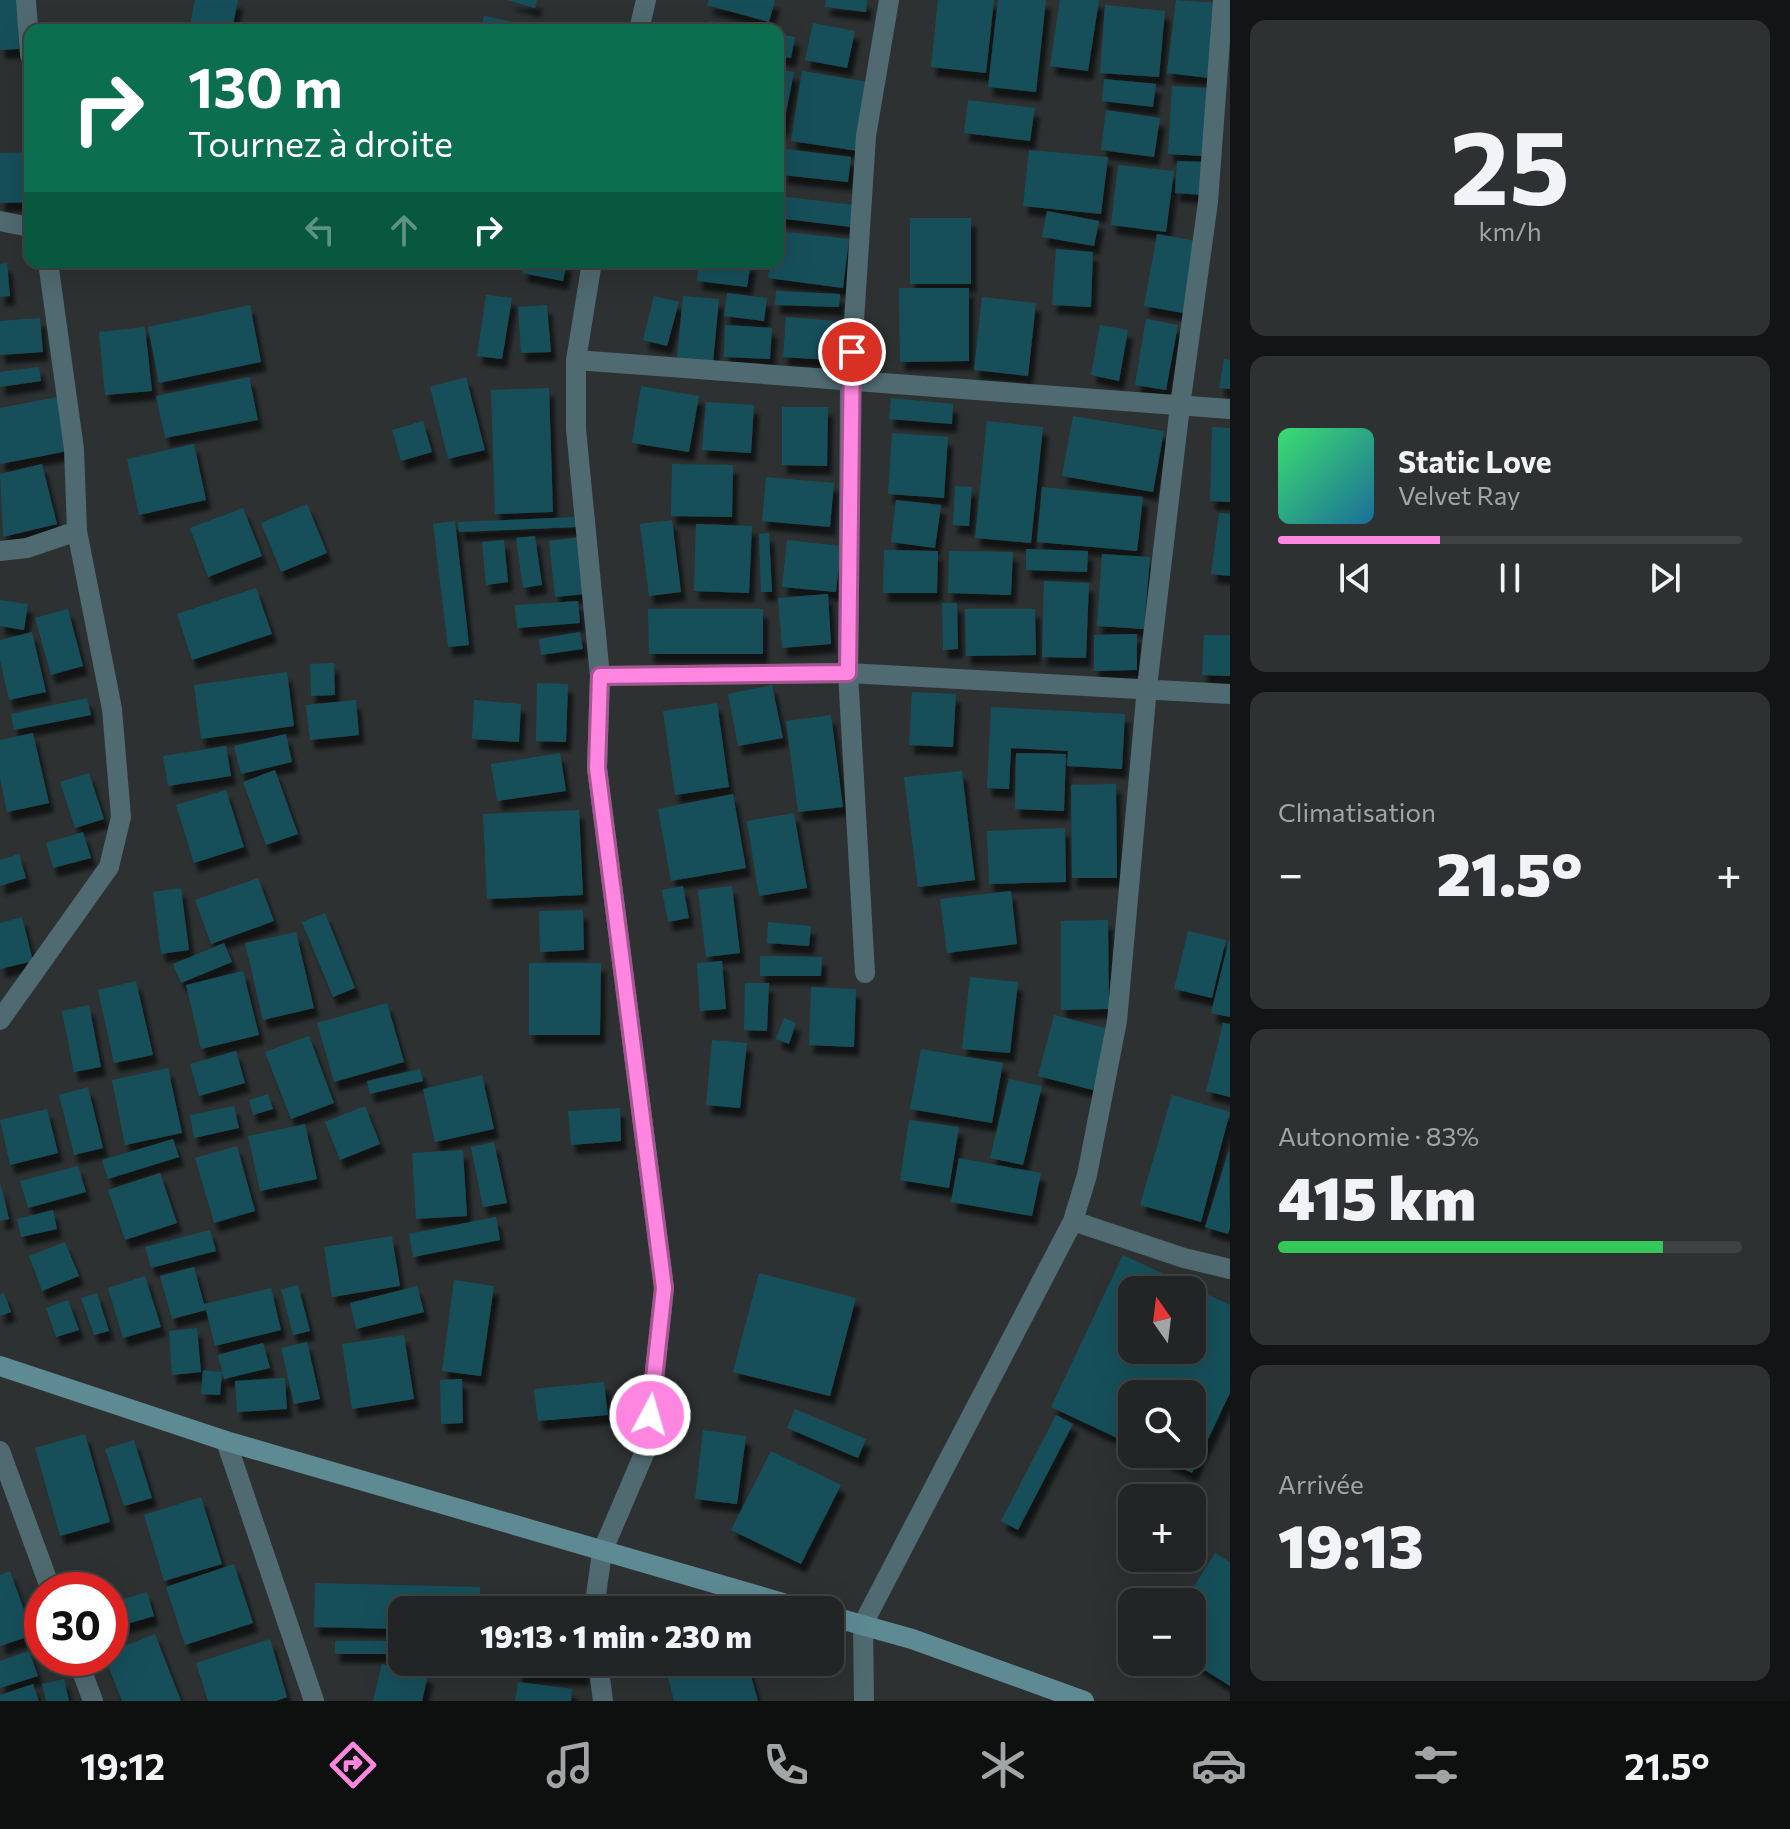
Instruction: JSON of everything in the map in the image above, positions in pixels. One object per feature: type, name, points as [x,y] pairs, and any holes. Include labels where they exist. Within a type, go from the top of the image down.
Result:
[{"type":"street","points":[[26,0],[28,24]]},
{"type":"street","points":[[640,24],[646,0]]},
{"type":"street","points":[[865,973],[848,673],[850,383],[866,136],[889,0]]},
{"type":"street","points":[[864,1701],[863,1624],[1073,1221],[1087,1175],[1117,1021],[1147,687],[1208,202],[1223,0]]},
{"type":"street","points":[[0,221],[24,226]]},
{"type":"street","points":[[0,1020],[109,867],[121,817],[112,709],[77,531],[74,449],[49,268]]},
{"type":"street","points":[[591,268],[576,360],[576,429],[600,676],[597,768],[664,1288],[647,1447],[602,1552],[596,1596]]},
{"type":"street","points":[[576,360],[850,383],[1230,409]]},
{"type":"street","points":[[0,551],[27,548],[77,531]]},
{"type":"street","points":[[600,676],[848,673],[1147,687],[1230,694]]},
{"type":"street","points":[[1073,1221],[1184,1258],[1230,1269]]},
{"type":"street","points":[[0,1366],[226,1441],[758,1596]]},
{"type":"street","points":[[226,1441],[314,1701]]},
{"type":"street","points":[[0,1451],[44,1572]]},
{"type":"street","points":[[844,1619],[1084,1701]]},
{"type":"street","points":[[84,1676],[93,1701]]},
{"type":"street","points":[[600,1676],[603,1701]]},
{"type":"building","points":[[0,0],[18,0],[19,49],[0,50]]},
{"type":"building","points":[[195,0],[238,0],[233,24],[190,24]]},
{"type":"building","points":[[507,0],[537,0],[535,8]]},
{"type":"building","points":[[709,0],[775,0],[769,22],[707,5]]},
{"type":"building","points":[[826,0],[867,0],[866,12],[825,7]]},
{"type":"building","points":[[938,0],[994,0],[986,73],[931,67]]},
{"type":"building","points":[[998,0],[1046,0],[1036,92],[988,87]]},
{"type":"building","points":[[1060,0],[1099,0],[1088,71],[1050,66]]},
{"type":"building","points":[[1176,0],[1219,3],[1209,78],[1167,73]]},
{"type":"building","points":[[1105,5],[1165,11],[1159,77],[1100,73]]},
{"type":"building","points":[[484,16],[523,24],[482,24]]},
{"type":"building","points":[[813,23],[855,31],[847,68],[805,60]]},
{"type":"building","points":[[784,35],[795,37],[791,58],[784,57]]},
{"type":"building","points":[[784,70],[794,72],[784,123]]},
{"type":"building","points":[[802,71],[868,82],[858,151],[791,141]]},
{"type":"building","points":[[1104,79],[1156,84],[1153,107],[1102,101]]},
{"type":"building","points":[[1172,86],[1208,88],[1203,156],[1168,154]]},
{"type":"building","points":[[968,100],[1035,108],[1030,141],[964,133]]},
{"type":"building","points":[[1106,110],[1160,118],[1154,157],[1101,150]]},
{"type":"building","points":[[785,149],[851,157],[848,182],[784,175]]},
{"type":"building","points":[[1029,150],[1108,157],[1101,214],[1023,206]]},
{"type":"building","points":[[24,152],[24,202],[0,203],[0,153]]},
{"type":"building","points":[[1177,161],[1206,162],[1203,195],[1175,193]]},
{"type":"building","points":[[1118,165],[1174,171],[1166,232],[1111,225]]},
{"type":"building","points":[[784,197],[854,205],[851,227],[784,219]]},
{"type":"building","points":[[1047,211],[1099,221],[1094,246],[1042,237]]},
{"type":"building","points":[[910,218],[971,218],[971,284],[910,284]]},
{"type":"building","points":[[784,232],[849,239],[843,288],[768,278],[769,268],[784,268]]},
{"type":"building","points":[[1157,234],[1196,241],[1183,313],[1144,306]]},
{"type":"building","points":[[1056,249],[1093,252],[1091,307],[1052,305]]},
{"type":"building","points":[[7,263],[10,296],[0,297],[0,264]]},
{"type":"building","points":[[523,268],[566,268],[563,281],[522,273]]},
{"type":"building","points":[[698,268],[750,268],[747,287],[697,281]]},
{"type":"building","points":[[899,288],[969,288],[969,361],[900,362]]},
{"type":"building","points":[[776,291],[840,294],[839,307],[775,305]]},
{"type":"building","points":[[727,293],[767,298],[764,321],[724,316]]},
{"type":"building","points":[[486,295],[512,298],[502,359],[477,356]]},
{"type":"building","points":[[654,296],[679,302],[667,346],[643,340]]},
{"type":"building","points":[[683,296],[719,299],[713,362],[677,359]]},
{"type":"building","points":[[982,297],[1036,303],[1028,376],[974,370]]},
{"type":"building","points":[[250,305],[261,362],[159,383],[148,327]]},
{"type":"building","points":[[547,305],[551,352],[521,353],[518,307]]},
{"type":"building","points":[[786,317],[849,322],[845,361],[783,357]]},
{"type":"building","points":[[40,318],[43,352],[0,355],[0,321]]},
{"type":"building","points":[[1146,319],[1178,325],[1166,390],[1135,385]]},
{"type":"building","points":[[725,325],[772,328],[770,359],[724,357]]},
{"type":"building","points":[[1100,325],[1128,330],[1119,381],[1091,375]]},
{"type":"building","points":[[145,327],[152,391],[105,395],[99,332]]},
{"type":"building","points":[[1224,359],[1230,360],[1230,389],[1219,388]]},
{"type":"building","points":[[39,367],[41,381],[0,387],[0,372]]},
{"type":"building","points":[[249,377],[258,420],[165,438],[156,396]]},
{"type":"building","points":[[466,377],[485,450],[448,459],[430,387]]},
{"type":"building","points":[[641,386],[699,396],[689,452],[632,443]]},
{"type":"building","points":[[549,388],[553,512],[495,514],[491,390]]},
{"type":"building","points":[[58,397],[68,451],[0,464],[0,408]]},
{"type":"building","points":[[891,398],[953,404],[952,424],[889,419]]},
{"type":"building","points":[[706,402],[754,405],[751,453],[702,450]]},
{"type":"building","points":[[782,407],[828,407],[827,466],[782,465]]},
{"type":"building","points":[[1073,416],[1164,431],[1153,492],[1062,476]]},
{"type":"building","points":[[423,421],[432,452],[401,461],[392,430]]},
{"type":"building","points":[[987,421],[1043,427],[1031,543],[975,538]]},
{"type":"building","points":[[1212,427],[1230,428],[1230,502],[1210,501]]},
{"type":"building","points":[[892,433],[948,437],[944,498],[888,494]]},
{"type":"building","points":[[194,444],[206,500],[139,515],[127,459]]},
{"type":"building","points":[[42,464],[57,524],[3,537],[0,474]]},
{"type":"building","points":[[672,464],[733,465],[732,517],[671,516]]},
{"type":"building","points":[[766,477],[834,483],[830,527],[762,521]]},
{"type":"building","points":[[955,486],[972,487],[969,526],[953,525]]},
{"type":"building","points":[[1042,487],[1143,497],[1137,551],[1037,542]]},
{"type":"building","points":[[896,500],[941,505],[935,548],[891,542]]},
{"type":"building","points":[[307,504],[327,553],[281,572],[261,523]]},
{"type":"building","points":[[243,508],[262,556],[208,577],[190,528]]},
{"type":"building","points":[[1219,513],[1230,514],[1230,576],[1211,574]]},
{"type":"building","points":[[576,517],[576,527],[459,532],[458,522]]},
{"type":"building","points":[[672,520],[681,592],[649,596],[640,524]]},
{"type":"building","points":[[455,521],[469,645],[448,647],[433,524]]},
{"type":"building","points":[[696,524],[752,526],[749,593],[694,591]]},
{"type":"building","points":[[769,533],[772,592],[761,592],[759,534]]},
{"type":"building","points":[[535,536],[542,585],[523,588],[516,538]]},
{"type":"building","points":[[581,537],[586,594],[555,597],[549,541]]},
{"type":"building","points":[[504,540],[508,582],[486,585],[482,542]]},
{"type":"building","points":[[787,540],[841,546],[836,592],[782,587]]},
{"type":"building","points":[[1026,549],[1088,551],[1087,572],[1026,570]]},
{"type":"building","points":[[884,550],[938,551],[937,593],[883,593]]},
{"type":"building","points":[[949,551],[1013,552],[1011,595],[948,593]]},
{"type":"building","points":[[1102,554],[1150,557],[1144,629],[1097,626]]},
{"type":"building","points":[[1044,581],[1089,583],[1086,658],[1042,657]]},
{"type":"building","points":[[256,588],[272,634],[192,660],[177,614]]},
{"type":"building","points":[[828,594],[831,644],[782,648],[778,598]]},
{"type":"building","points":[[0,600],[28,604],[24,630],[0,626]]},
{"type":"building","points":[[578,601],[580,623],[517,628],[515,605]]},
{"type":"building","points":[[942,603],[957,603],[958,649],[943,650]]},
{"type":"building","points":[[68,609],[83,666],[51,675],[35,618]]},
{"type":"building","points":[[648,609],[763,609],[763,654],[649,654]]},
{"type":"building","points":[[965,609],[1035,609],[1036,655],[966,656]]},
{"type":"building","points":[[32,632],[46,692],[9,700],[0,660],[0,640]]},
{"type":"building","points":[[580,632],[583,649],[541,655],[539,639]]},
{"type":"building","points":[[1137,634],[1137,670],[1094,671],[1094,635]]},
{"type":"building","points":[[1204,635],[1230,635],[1230,676],[1202,675]]},
{"type":"building","points":[[334,663],[335,695],[311,696],[310,664]]},
{"type":"building","points":[[287,672],[294,726],[201,739],[194,685]]},
{"type":"building","points":[[537,683],[568,684],[566,742],[536,741]]},
{"type":"building","points":[[772,685],[783,738],[738,746],[728,694]]},
{"type":"building","points":[[912,692],[956,694],[953,747],[909,745]]},
{"type":"building","points":[[87,698],[91,715],[14,730],[11,714]]},
{"type":"building","points":[[356,700],[359,735],[310,740],[306,705]]},
{"type":"building","points":[[474,700],[521,704],[519,742],[472,739]]},
{"type":"building","points":[[717,703],[729,787],[675,795],[663,711]]},
{"type":"building","points":[[991,707],[1125,714],[1122,769],[1067,766],[1068,751],[1011,748],[1009,789],[987,788]]},
{"type":"building","points":[[831,715],[843,807],[798,812],[786,721]]},
{"type":"building","points":[[33,733],[49,803],[7,812],[0,778],[0,740]]},
{"type":"building","points":[[286,734],[292,762],[241,774],[234,746]]},
{"type":"building","points":[[226,746],[231,776],[168,786],[163,756]]},
{"type":"building","points":[[560,753],[566,791],[497,801],[491,764]]},
{"type":"building","points":[[1016,753],[1066,754],[1064,811],[1015,809]]},
{"type":"building","points":[[275,770],[298,834],[266,845],[243,782]]},
{"type":"building","points":[[962,771],[975,880],[918,887],[904,777]]},
{"type":"building","points":[[89,773],[104,819],[75,828],[60,782]]},
{"type":"building","points":[[1116,784],[1117,878],[1072,878],[1071,785]]},
{"type":"building","points":[[226,790],[244,847],[194,863],[176,805]]},
{"type":"building","points":[[733,794],[746,868],[671,881],[658,809]]},
{"type":"building","points":[[579,810],[583,895],[487,899],[483,814]]},
{"type":"building","points":[[794,813],[807,888],[759,896],[747,821]]},
{"type":"building","points":[[1065,828],[1066,882],[989,884],[987,831]]},
{"type":"building","points":[[83,832],[91,858],[53,868],[46,843]]},
{"type":"building","points":[[19,854],[26,878],[0,886],[0,860]]},
{"type":"building","points":[[258,878],[274,921],[211,944],[195,900]]},
{"type":"building","points":[[683,886],[689,918],[668,922],[662,890]]},
{"type":"building","points":[[732,886],[740,953],[706,957],[698,890]]},
{"type":"building","points":[[181,888],[189,950],[161,954],[153,892]]},
{"type":"building","points":[[1011,891],[1017,944],[947,953],[940,899]]},
{"type":"building","points":[[583,910],[584,950],[540,952],[539,911]]},
{"type":"building","points":[[325,913],[355,988],[333,997],[302,922]]},
{"type":"building","points":[[22,917],[33,961],[0,969],[0,923]]},
{"type":"building","points":[[1108,920],[1109,1009],[1061,1010],[1061,921]]},
{"type":"building","points":[[768,922],[811,926],[809,946],[767,943]]},
{"type":"building","points":[[1188,931],[1226,940],[1212,998],[1174,989]]},
{"type":"building","points":[[296,932],[314,1008],[263,1020],[245,943]]},
{"type":"building","points":[[1230,940],[1230,1017],[1211,1013]]},
{"type":"building","points":[[224,943],[232,962],[181,983],[173,964]]},
{"type":"building","points":[[760,956],[822,957],[821,976],[760,976]]},
{"type":"building","points":[[722,961],[726,1009],[700,1011],[697,963]]},
{"type":"building","points":[[529,963],[601,963],[600,1035],[529,1035]]},
{"type":"building","points":[[243,971],[259,1035],[201,1049],[186,985]]},
{"type":"building","points":[[970,977],[1018,982],[1010,1053],[962,1049]]},
{"type":"building","points":[[136,981],[153,1055],[114,1063],[98,990]]},
{"type":"building","points":[[745,983],[769,983],[767,1031],[744,1030]]},
{"type":"building","points":[[811,987],[856,989],[854,1047],[809,1045]]},
{"type":"building","points":[[387,1003],[404,1062],[334,1082],[317,1023]]},
{"type":"building","points":[[89,1005],[101,1067],[74,1072],[62,1011]]},
{"type":"building","points":[[1054,1015],[1109,1029],[1093,1090],[1038,1076]]},
{"type":"building","points":[[784,1018],[796,1023],[789,1044],[776,1039]]},
{"type":"building","points":[[1223,1023],[1230,1024],[1230,1097],[1206,1091]]},
{"type":"building","points":[[309,1036],[334,1103],[291,1119],[265,1052]]},
{"type":"building","points":[[712,1040],[747,1043],[740,1108],[706,1105]]},
{"type":"building","points":[[921,1049],[1003,1063],[992,1123],[910,1109]]},
{"type":"building","points":[[236,1051],[245,1083],[199,1096],[190,1064]]},
{"type":"building","points":[[168,1068],[182,1133],[125,1145],[112,1080]]},
{"type":"building","points":[[420,1069],[423,1081],[370,1094],[367,1081]]},
{"type":"building","points":[[482,1075],[494,1129],[435,1142],[423,1089]]},
{"type":"building","points":[[1009,1079],[1042,1086],[1023,1165],[990,1158]]},
{"type":"building","points":[[88,1087],[103,1148],[74,1155],[59,1095]]},
{"type":"building","points":[[268,1094],[273,1109],[253,1115],[249,1100]]},
{"type":"building","points":[[1172,1095],[1230,1112],[1201,1222],[1140,1205]]},
{"type":"building","points":[[234,1106],[239,1128],[194,1138],[190,1115]]},
{"type":"building","points":[[365,1106],[380,1144],[340,1160],[325,1122]]},
{"type":"building","points":[[620,1108],[621,1141],[571,1145],[568,1111]]},
{"type":"building","points":[[47,1109],[58,1153],[10,1165],[0,1120]]},
{"type":"building","points":[[909,1120],[959,1127],[949,1188],[900,1180]]},
{"type":"building","points":[[305,1124],[317,1179],[260,1191],[248,1136]]},
{"type":"building","points":[[173,1139],[179,1157],[108,1179],[102,1160]]},
{"type":"building","points":[[494,1142],[507,1203],[483,1207],[471,1147]]},
{"type":"building","points":[[237,1146],[255,1211],[214,1223],[195,1158]]},
{"type":"building","points":[[463,1150],[467,1216],[416,1219],[412,1153]]},
{"type":"building","points":[[1229,1150],[1230,1228],[1228,1234],[1205,1227]]},
{"type":"building","points":[[959,1158],[1041,1173],[1032,1216],[951,1202]]},
{"type":"building","points":[[78,1166],[86,1192],[28,1208],[20,1181]]},
{"type":"building","points":[[160,1173],[177,1223],[125,1240],[108,1190]]},
{"type":"building","points":[[0,1182],[9,1219],[0,1221]]},
{"type":"building","points":[[53,1210],[57,1229],[21,1237],[17,1219]]},
{"type":"building","points":[[496,1217],[500,1240],[413,1257],[409,1234]]},
{"type":"building","points":[[210,1230],[216,1251],[151,1268],[145,1247]]},
{"type":"building","points":[[392,1236],[400,1286],[332,1297],[324,1247]]},
{"type":"building","points":[[65,1242],[79,1276],[42,1291],[29,1256]]},
{"type":"building","points":[[1123,1255],[1168,1276],[1118,1276],[1118,1364],[1206,1364],[1206,1294],[1230,1305],[1230,1393],[1206,1444],[1206,1380],[1118,1380],[1118,1438],[1051,1407]]},
{"type":"building","points":[[194,1267],[204,1304],[271,1288],[281,1330],[215,1346],[206,1310],[172,1319],[160,1276]]},
{"type":"building","points":[[759,1273],[856,1298],[830,1396],[733,1372]]},
{"type":"building","points":[[145,1276],[161,1327],[123,1338],[108,1288]]},
{"type":"building","points":[[454,1280],[494,1286],[481,1376],[442,1371]]},
{"type":"building","points":[[298,1285],[310,1331],[293,1335],[281,1289]]},
{"type":"building","points":[[417,1286],[424,1312],[356,1329],[350,1303]]},
{"type":"building","points":[[4,1293],[11,1312],[0,1316],[0,1294]]},
{"type":"building","points":[[97,1293],[109,1331],[94,1335],[81,1298]]},
{"type":"building","points":[[68,1300],[79,1330],[56,1337],[46,1308]]},
{"type":"building","points":[[197,1328],[201,1372],[172,1375],[169,1331]]},
{"type":"building","points":[[404,1335],[414,1399],[352,1409],[342,1344]]},
{"type":"building","points":[[307,1342],[320,1399],[294,1404],[281,1348]]},
{"type":"building","points":[[263,1343],[270,1368],[224,1379],[218,1355]]},
{"type":"building","points":[[203,1370],[222,1372],[220,1395],[201,1394]]},
{"type":"building","points":[[285,1378],[287,1409],[237,1412],[235,1381]]},
{"type":"building","points":[[462,1379],[463,1423],[441,1424],[440,1380]]},
{"type":"building","points":[[604,1382],[608,1415],[538,1421],[534,1389]]},
{"type":"building","points":[[795,1409],[866,1439],[858,1458],[787,1428]]},
{"type":"building","points":[[1056,1415],[1073,1424],[1018,1530],[1001,1521]]},
{"type":"building","points":[[703,1430],[746,1436],[737,1504],[695,1499]]},
{"type":"building","points":[[85,1434],[110,1522],[60,1536],[35,1448]]},
{"type":"building","points":[[134,1440],[152,1498],[124,1506],[105,1449]]},
{"type":"building","points":[[771,1451],[841,1485],[801,1564],[731,1530]]},
{"type":"building","points":[[201,1497],[222,1564],[164,1581],[144,1515]]},
{"type":"building","points":[[1215,1553],[1230,1562],[1230,1686],[1206,1671],[1206,1588],[1193,1588],[1206,1572]]},
{"type":"building","points":[[234,1564],[253,1623],[185,1645],[166,1587]]},
{"type":"building","points":[[10,1571],[24,1610],[24,1638],[0,1646],[0,1575]]},
{"type":"building","points":[[315,1583],[480,1587],[480,1596],[388,1596],[388,1629],[314,1627]]},
{"type":"building","points":[[147,1592],[154,1616],[128,1624],[128,1598]]},
{"type":"building","points":[[155,1634],[181,1701],[122,1701],[112,1676],[128,1676],[128,1645]]},
{"type":"building","points":[[270,1639],[287,1697],[276,1701],[208,1701],[196,1663]]},
{"type":"building","points":[[335,1641],[388,1641],[388,1654],[335,1654]]},
{"type":"building","points":[[24,1653],[24,1676],[38,1676],[0,1688],[0,1661]]},
{"type":"building","points":[[382,1664],[388,1665],[388,1676],[428,1676],[422,1701],[373,1701]]},
{"type":"building","points":[[668,1676],[751,1676],[758,1701],[674,1701]]},
{"type":"building","points":[[64,1679],[69,1701],[46,1701],[42,1684]]},
{"type":"building","points":[[518,1682],[572,1689],[571,1701],[515,1701]]},
{"type":"building","points":[[33,1684],[39,1701],[0,1701],[0,1695]]},
{"type":"route","points":[[650,1415],[664,1288],[597,768],[600,676],[848,673],[852,352]]}]
